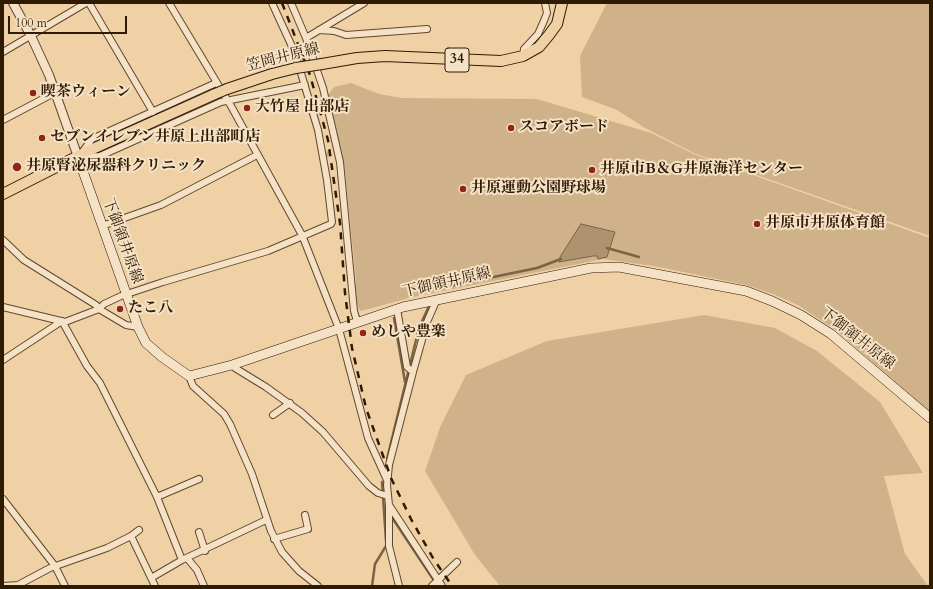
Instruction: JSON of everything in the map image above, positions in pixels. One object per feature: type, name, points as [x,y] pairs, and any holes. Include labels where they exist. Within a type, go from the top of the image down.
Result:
[{"type":"main road","name":"笠岡井原線","points":[[3,194],[78,157],[226,89],[272,74],[296,68],[357,58],[385,56],[501,61],[523,56],[539,47],[549,35],[557,24],[562,3]]},
{"type":"main road","name":"下御領井原線","points":[[78,157],[138,327],[149,346],[189,376],[232,365],[339,329],[357,321],[397,309],[438,299],[606,266],[644,271],[746,291],[772,301],[801,315],[827,331],[930,418]]},
{"type":"street","points":[[13,3],[31,36],[56,92],[78,157]]},
{"type":"street","points":[[3,52],[88,3],[153,112]]},
{"type":"street","points":[[169,3],[228,101],[302,235],[339,329],[368,438],[387,480]]},
{"type":"street","points":[[3,360],[62,322],[69,321],[93,310],[99,309],[107,302],[163,282],[268,251],[332,223],[324,155],[318,130],[295,53],[272,3]]},
{"type":"street","points":[[291,3],[306,38],[323,88],[336,152],[354,311],[357,321]]},
{"type":"street","points":[[306,38],[364,3]]},
{"type":"street","points":[[523,56],[524,49],[538,34],[543,23],[547,13],[545,3]]},
{"type":"street","points":[[319,30],[334,31],[346,35],[427,29]]},
{"type":"street","points":[[78,157],[92,139],[216,83]]},
{"type":"street","points":[[78,157],[100,156],[208,108],[228,101],[305,85]]},
{"type":"street","points":[[3,120],[56,92]]},
{"type":"street","points":[[102,226],[161,205],[257,155]]},
{"type":"street","points":[[3,240],[24,260],[96,305],[99,309],[126,325],[138,327]]},
{"type":"street","points":[[438,299],[426,322],[411,370],[385,495],[389,505],[442,586]]},
{"type":"street","points":[[3,307],[52,317],[62,322],[87,366],[100,383],[157,497],[185,559],[197,570],[204,586]]},
{"type":"street","points":[[397,309],[411,370]]},
{"type":"street","points":[[232,365],[290,403],[323,432],[369,486],[385,495]]},
{"type":"street","points":[[189,376],[193,386],[224,414],[230,424],[252,474],[266,520],[274,539],[286,558],[318,586]]},
{"type":"street","points":[[273,415],[290,403]]},
{"type":"street","points":[[157,497],[199,479]]},
{"type":"street","points":[[3,499],[55,566],[65,586]]},
{"type":"street","points":[[389,505],[389,546],[398,586]]},
{"type":"street","points":[[274,539],[308,529],[305,515]]},
{"type":"street","points":[[151,578],[185,559],[266,520]]},
{"type":"street","points":[[3,586],[18,586],[55,566],[107,548],[131,536],[139,530]]},
{"type":"street","points":[[199,532],[204,550]]},
{"type":"street","points":[[131,536],[155,586]]},
{"type":"street","points":[[432,586],[457,562]]},
{"type":"shaded area","points":[[607,3],[930,3],[930,236],[694,153],[645,128],[617,110],[582,97],[580,56]]},
{"type":"shaded area","points":[[351,83],[379,94],[402,98],[537,99],[651,133],[694,154],[930,238],[930,412],[837,331],[798,305],[773,294],[746,285],[659,267],[603,259],[413,297],[361,311],[358,308],[354,285],[356,282],[345,172],[329,97],[327,96],[334,87]]},
{"type":"shaded area","points":[[581,224],[615,232],[607,257],[598,259],[597,256],[593,256],[559,262],[560,257]]},
{"type":"shaded area","points":[[704,315],[775,328],[817,351],[880,402],[923,473],[884,476],[905,554],[928,586],[500,586],[475,555],[425,471],[441,425],[466,375],[547,341]]},
{"type":"waterway","points":[[607,248],[639,257]]},
{"type":"waterway","points":[[438,291],[440,288],[537,268],[561,259]]},
{"type":"waterway","points":[[387,459],[419,328],[429,306]]},
{"type":"waterway","points":[[394,318],[405,382]]},
{"type":"waterway","points":[[382,482],[386,541]]},
{"type":"waterway","points":[[393,519],[433,579]]},
{"type":"waterway","points":[[372,586],[375,564],[386,546]]},
{"type":"tunnel","points":[[325,155],[335,152]]},
{"type":"railway","points":[[282,3],[310,75],[328,140],[340,223],[345,293],[352,348],[366,408],[391,478],[411,519],[433,558],[452,586]]},
{"type":"place","name":"喫茶ウィーン","points":[[33,93]]},
{"type":"place","name":"大竹屋 出部店","points":[[247,108]]},
{"type":"place","name":"スコアボード","points":[[511,128]]},
{"type":"place","name":"セブンイレブン井原上出部町店","points":[[42,138]]},
{"type":"place","name":"井原腎泌尿器科クリニック","points":[[17,167]]},
{"type":"place","name":"井原市B＆G井原海洋センター","points":[[592,170]]},
{"type":"place","name":"井原運動公園野球場","points":[[463,189]]},
{"type":"place","name":"井原市井原体育館","points":[[757,224]]},
{"type":"place","name":"たこ八","points":[[120,309]]},
{"type":"place","name":"めしや豊楽","points":[[363,333]]}]
